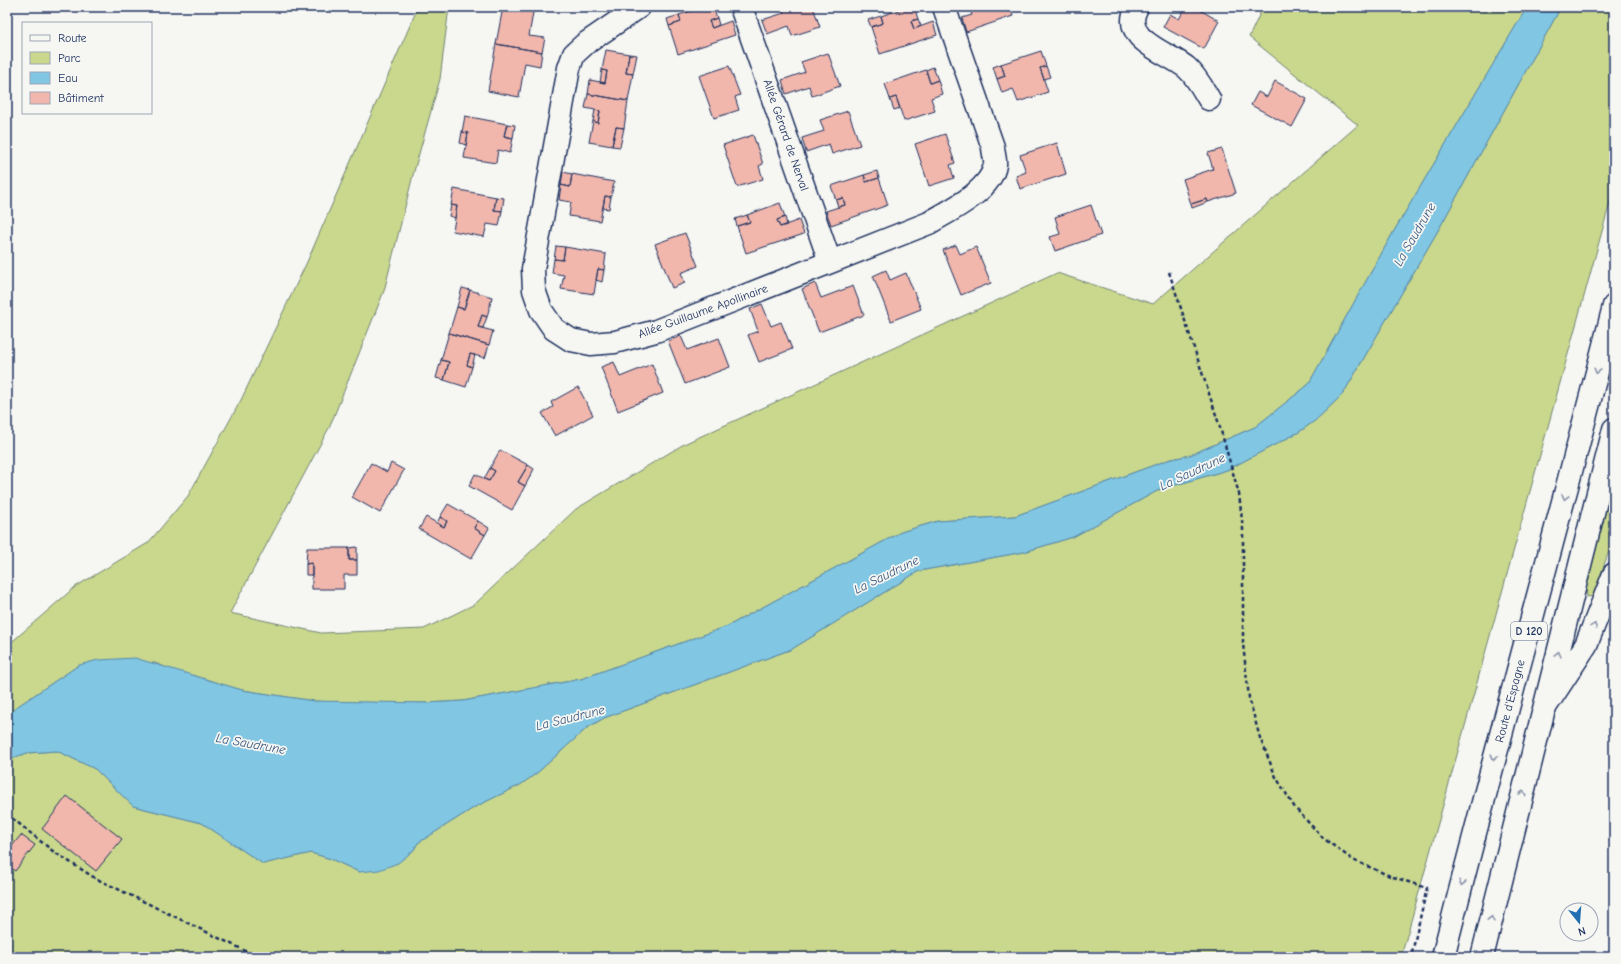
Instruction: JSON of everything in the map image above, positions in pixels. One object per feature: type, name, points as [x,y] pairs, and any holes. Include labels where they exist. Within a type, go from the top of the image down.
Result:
[{"type":"street","name":"Allée Guillaume Apollinaire","points":[[639,7],[585,44],[574,54],[569,68],[533,269],[534,290],[541,310],[554,329],[571,340],[591,344],[615,342],[656,331],[929,223],[974,194],[990,180],[995,165],[993,147],[944,7]]},
{"type":"street","name":"Allée Gérard de Nerval","points":[[741,7],[830,262]]},
{"type":"street","points":[[1137,7],[1134,13],[1133,26],[1140,38],[1188,69],[1209,99]]},
{"type":"street","name":"Route d'Espagne","points":[[1443,957],[1482,803],[1564,500],[1614,306]]},
{"type":"street","name":"D 120","points":[[1482,957],[1614,429]]},
{"type":"street","points":[[1545,707],[1586,645],[1614,574]]},
{"type":"path","points":[[1169,272],[1219,424],[1239,494],[1243,528],[1243,644],[1249,698],[1260,738],[1276,778],[1295,808],[1323,838],[1353,860],[1390,876],[1427,888],[1410,957]]},
{"type":"path","points":[[7,814],[54,852],[95,878],[258,957]]},
{"type":"green space","points":[[418,7],[449,7],[440,79],[413,175],[384,291],[330,426],[230,613],[321,633],[424,629],[475,604],[576,509],[684,444],[1057,273],[1153,304],[1358,125],[1249,37],[1263,7],[1527,7],[1394,231],[1308,385],[1255,427],[1190,455],[1168,460],[1015,516],[938,521],[901,532],[728,626],[581,679],[463,701],[427,703],[333,702],[314,701],[242,690],[172,670],[155,663],[79,665],[18,706],[7,716],[7,646],[75,587],[148,543],[188,496],[241,400],[307,262]]},
{"type":"green space","points":[[1561,7],[1614,7],[1614,188],[1401,957],[7,957],[7,760],[9,758],[27,753],[57,751],[95,769],[133,806],[202,823],[263,864],[311,853],[331,859],[359,872],[413,851],[418,843],[475,807],[520,785],[537,773],[587,728],[604,718],[792,649],[919,571],[1024,552],[1073,537],[1159,490],[1227,470],[1299,432],[1316,420],[1343,394],[1440,227]]},
{"type":"green space","points":[[1614,477],[1614,537],[1593,596],[1587,597],[1586,588]]},
{"type":"water","name":"La Saudrune","points":[[1527,7],[1561,7],[1440,227],[1343,394],[1316,420],[1299,432],[1227,470],[1159,490],[1073,537],[1024,552],[919,571],[792,649],[604,718],[587,728],[537,773],[520,785],[475,807],[418,843],[413,851],[398,863],[379,870],[359,872],[331,859],[311,853],[263,864],[202,823],[133,806],[95,769],[57,751],[27,753],[7,760],[7,716],[18,706],[79,665],[98,660],[135,658],[242,690],[314,701],[427,703],[463,701],[581,679],[728,626],[901,532],[938,521],[1015,516],[1168,460],[1190,455],[1255,427],[1308,385],[1394,231]]},
{"type":"building","points":[[503,7],[534,7],[529,36],[545,38],[542,52],[496,44]]},
{"type":"building","points":[[703,7],[713,7],[717,18],[709,21],[712,28],[731,21],[735,35],[678,54],[669,26],[681,22],[679,15]]},
{"type":"building","points":[[782,7],[813,7],[820,27],[792,36],[789,26],[767,34],[762,20],[784,13]]},
{"type":"building","points":[[907,7],[914,7],[918,19],[911,21],[914,29],[933,22],[937,35],[880,54],[871,27],[883,23],[881,16]]},
{"type":"building","points":[[969,7],[1010,7],[1013,16],[966,32],[962,18],[972,15]]},
{"type":"building","points":[[1186,7],[1195,7],[1219,21],[1204,49],[1163,27],[1170,14],[1179,19]]},
{"type":"building","points":[[679,15],[681,22],[669,26],[667,19]]},
{"type":"building","points":[[881,16],[883,23],[871,27],[868,20]]},
{"type":"building","points":[[717,18],[719,25],[712,28],[709,21]]},
{"type":"building","points":[[918,19],[921,26],[914,29],[911,21]]},
{"type":"building","points":[[496,44],[542,52],[540,66],[525,63],[519,97],[488,91]]},
{"type":"building","points":[[606,50],[629,54],[626,73],[633,74],[628,101],[588,94],[590,80],[605,83],[607,71],[602,70]]},
{"type":"building","points":[[1041,51],[1046,66],[1040,68],[1048,92],[1018,102],[1013,89],[1002,93],[997,79],[1005,76],[1001,64]]},
{"type":"building","points":[[828,53],[840,86],[812,96],[809,86],[786,94],[782,80],[805,72],[801,62]]},
{"type":"building","points":[[629,54],[637,55],[633,74],[626,73]]},
{"type":"building","points":[[1001,64],[1005,76],[997,79],[993,67]]},
{"type":"building","points":[[729,66],[740,95],[735,97],[739,110],[714,118],[699,76]]},
{"type":"building","points":[[1046,66],[1050,77],[1044,79],[1040,68]]},
{"type":"building","points":[[933,67],[938,80],[930,83],[926,70]]},
{"type":"building","points":[[602,70],[607,71],[605,83],[600,82]]},
{"type":"building","points":[[926,70],[930,83],[938,80],[942,94],[931,98],[935,111],[904,121],[896,97],[890,99],[885,84]]},
{"type":"building","points":[[1275,81],[1307,99],[1292,127],[1251,105],[1258,92],[1267,97]]},
{"type":"building","points":[[588,94],[628,101],[624,128],[616,127],[612,146],[589,142],[593,121],[598,123],[600,111],[585,108]]},
{"type":"building","points":[[896,97],[900,108],[894,110],[890,99]]},
{"type":"building","points":[[595,110],[600,111],[598,123],[593,121]]},
{"type":"building","points":[[848,111],[860,145],[832,154],[829,144],[806,152],[802,138],[824,131],[820,120]]},
{"type":"building","points":[[465,116],[507,124],[504,136],[513,138],[510,153],[498,150],[496,163],[464,158],[468,133],[462,132]]},
{"type":"building","points":[[507,124],[515,125],[513,138],[504,136]]},
{"type":"building","points":[[616,127],[624,128],[620,147],[612,146]]},
{"type":"building","points":[[462,132],[468,133],[466,145],[460,143]]},
{"type":"building","points":[[945,134],[955,163],[950,165],[954,178],[929,186],[915,144]]},
{"type":"building","points":[[753,135],[763,164],[759,166],[763,179],[737,187],[723,145]]},
{"type":"building","points":[[1057,143],[1066,174],[1020,189],[1016,176],[1026,172],[1020,155]]},
{"type":"building","points":[[1222,149],[1236,193],[1208,202],[1207,199],[1191,204],[1183,179],[1213,169],[1208,153]]},
{"type":"building","points":[[877,171],[879,178],[866,182],[864,175]]},
{"type":"building","points":[[563,172],[572,174],[570,187],[561,185]]},
{"type":"building","points":[[572,174],[614,182],[611,197],[605,196],[600,221],[569,216],[571,202],[559,200],[561,185],[570,187]]},
{"type":"building","points":[[864,175],[866,182],[879,178],[888,205],[831,225],[826,211],[845,205],[843,198],[836,200],[831,186]]},
{"type":"building","points":[[454,189],[496,197],[494,210],[502,211],[499,226],[487,224],[484,237],[453,231],[457,206],[451,205]]},
{"type":"building","points":[[605,196],[611,197],[609,209],[603,208]]},
{"type":"building","points":[[496,197],[504,198],[502,211],[494,210]]},
{"type":"building","points":[[843,198],[845,205],[838,207],[836,200]]},
{"type":"building","points":[[1207,199],[1208,202],[1192,208],[1191,204]]},
{"type":"building","points":[[780,203],[785,217],[777,220],[780,227],[799,220],[804,234],[746,253],[737,226],[750,222],[747,215]]},
{"type":"building","points":[[451,205],[457,206],[455,218],[449,216]]},
{"type":"building","points":[[1091,205],[1101,235],[1055,251],[1050,237],[1060,234],[1055,217]]},
{"type":"building","points":[[747,215],[750,222],[737,226],[735,219]]},
{"type":"building","points":[[785,217],[787,225],[780,227],[777,220]]},
{"type":"building","points":[[685,233],[698,266],[681,273],[685,283],[672,288],[655,244]]},
{"type":"building","points":[[956,245],[960,254],[976,247],[991,283],[961,295],[943,250]]},
{"type":"building","points":[[556,246],[565,247],[563,260],[554,259]]},
{"type":"building","points":[[565,247],[606,254],[604,270],[598,269],[594,294],[561,289],[564,275],[552,273],[554,259],[563,260]]},
{"type":"building","points":[[598,269],[604,270],[602,282],[596,280]]},
{"type":"building","points":[[886,270],[890,280],[906,273],[921,309],[891,321],[873,276]]},
{"type":"building","points":[[815,283],[821,298],[853,286],[864,315],[819,332],[802,289]]},
{"type":"building","points":[[462,288],[470,290],[464,309],[457,307]]},
{"type":"building","points":[[470,290],[492,297],[487,317],[482,315],[478,327],[493,331],[489,345],[449,333],[457,307],[464,309]]},
{"type":"building","points":[[762,304],[771,326],[781,322],[792,349],[759,362],[748,335],[758,331],[750,309]]},
{"type":"building","points":[[482,315],[487,317],[483,328],[478,327]]},
{"type":"building","points":[[449,333],[489,345],[485,358],[470,354],[467,365],[472,367],[466,387],[444,380],[449,362],[441,360]]},
{"type":"building","points":[[681,336],[687,350],[719,338],[730,367],[685,384],[668,341]]},
{"type":"building","points":[[470,354],[475,355],[472,367],[467,365]]},
{"type":"building","points":[[441,360],[449,362],[444,380],[436,378]]},
{"type":"building","points":[[614,362],[620,377],[652,364],[663,393],[618,411],[601,367]]},
{"type":"building","points":[[578,387],[593,415],[555,436],[542,413],[553,407],[551,402]]},
{"type":"building","points":[[500,450],[528,465],[518,482],[525,486],[512,510],[469,486],[475,474],[489,481],[495,471],[490,468]]},
{"type":"building","points":[[371,463],[387,472],[391,463],[404,470],[380,513],[352,497]]},
{"type":"building","points":[[528,465],[534,469],[525,486],[518,482]]},
{"type":"building","points":[[490,468],[495,471],[489,481],[484,479]]},
{"type":"building","points":[[448,504],[478,521],[474,528],[485,535],[471,559],[419,529],[426,517],[444,527],[447,521],[440,517]]},
{"type":"building","points":[[440,517],[447,521],[444,527],[437,523]]},
{"type":"building","points":[[478,521],[489,528],[485,535],[474,528]]},
{"type":"building","points":[[357,547],[357,560],[349,560],[349,548]]},
{"type":"building","points":[[307,548],[349,548],[349,560],[357,560],[357,575],[344,575],[344,589],[312,589],[312,563],[306,564]]},
{"type":"building","points":[[312,563],[312,575],[306,575],[306,564]]},
{"type":"building","points":[[67,796],[122,839],[96,871],[42,829]]},
{"type":"building","points":[[21,835],[35,845],[15,871],[7,865],[7,852]]}]
